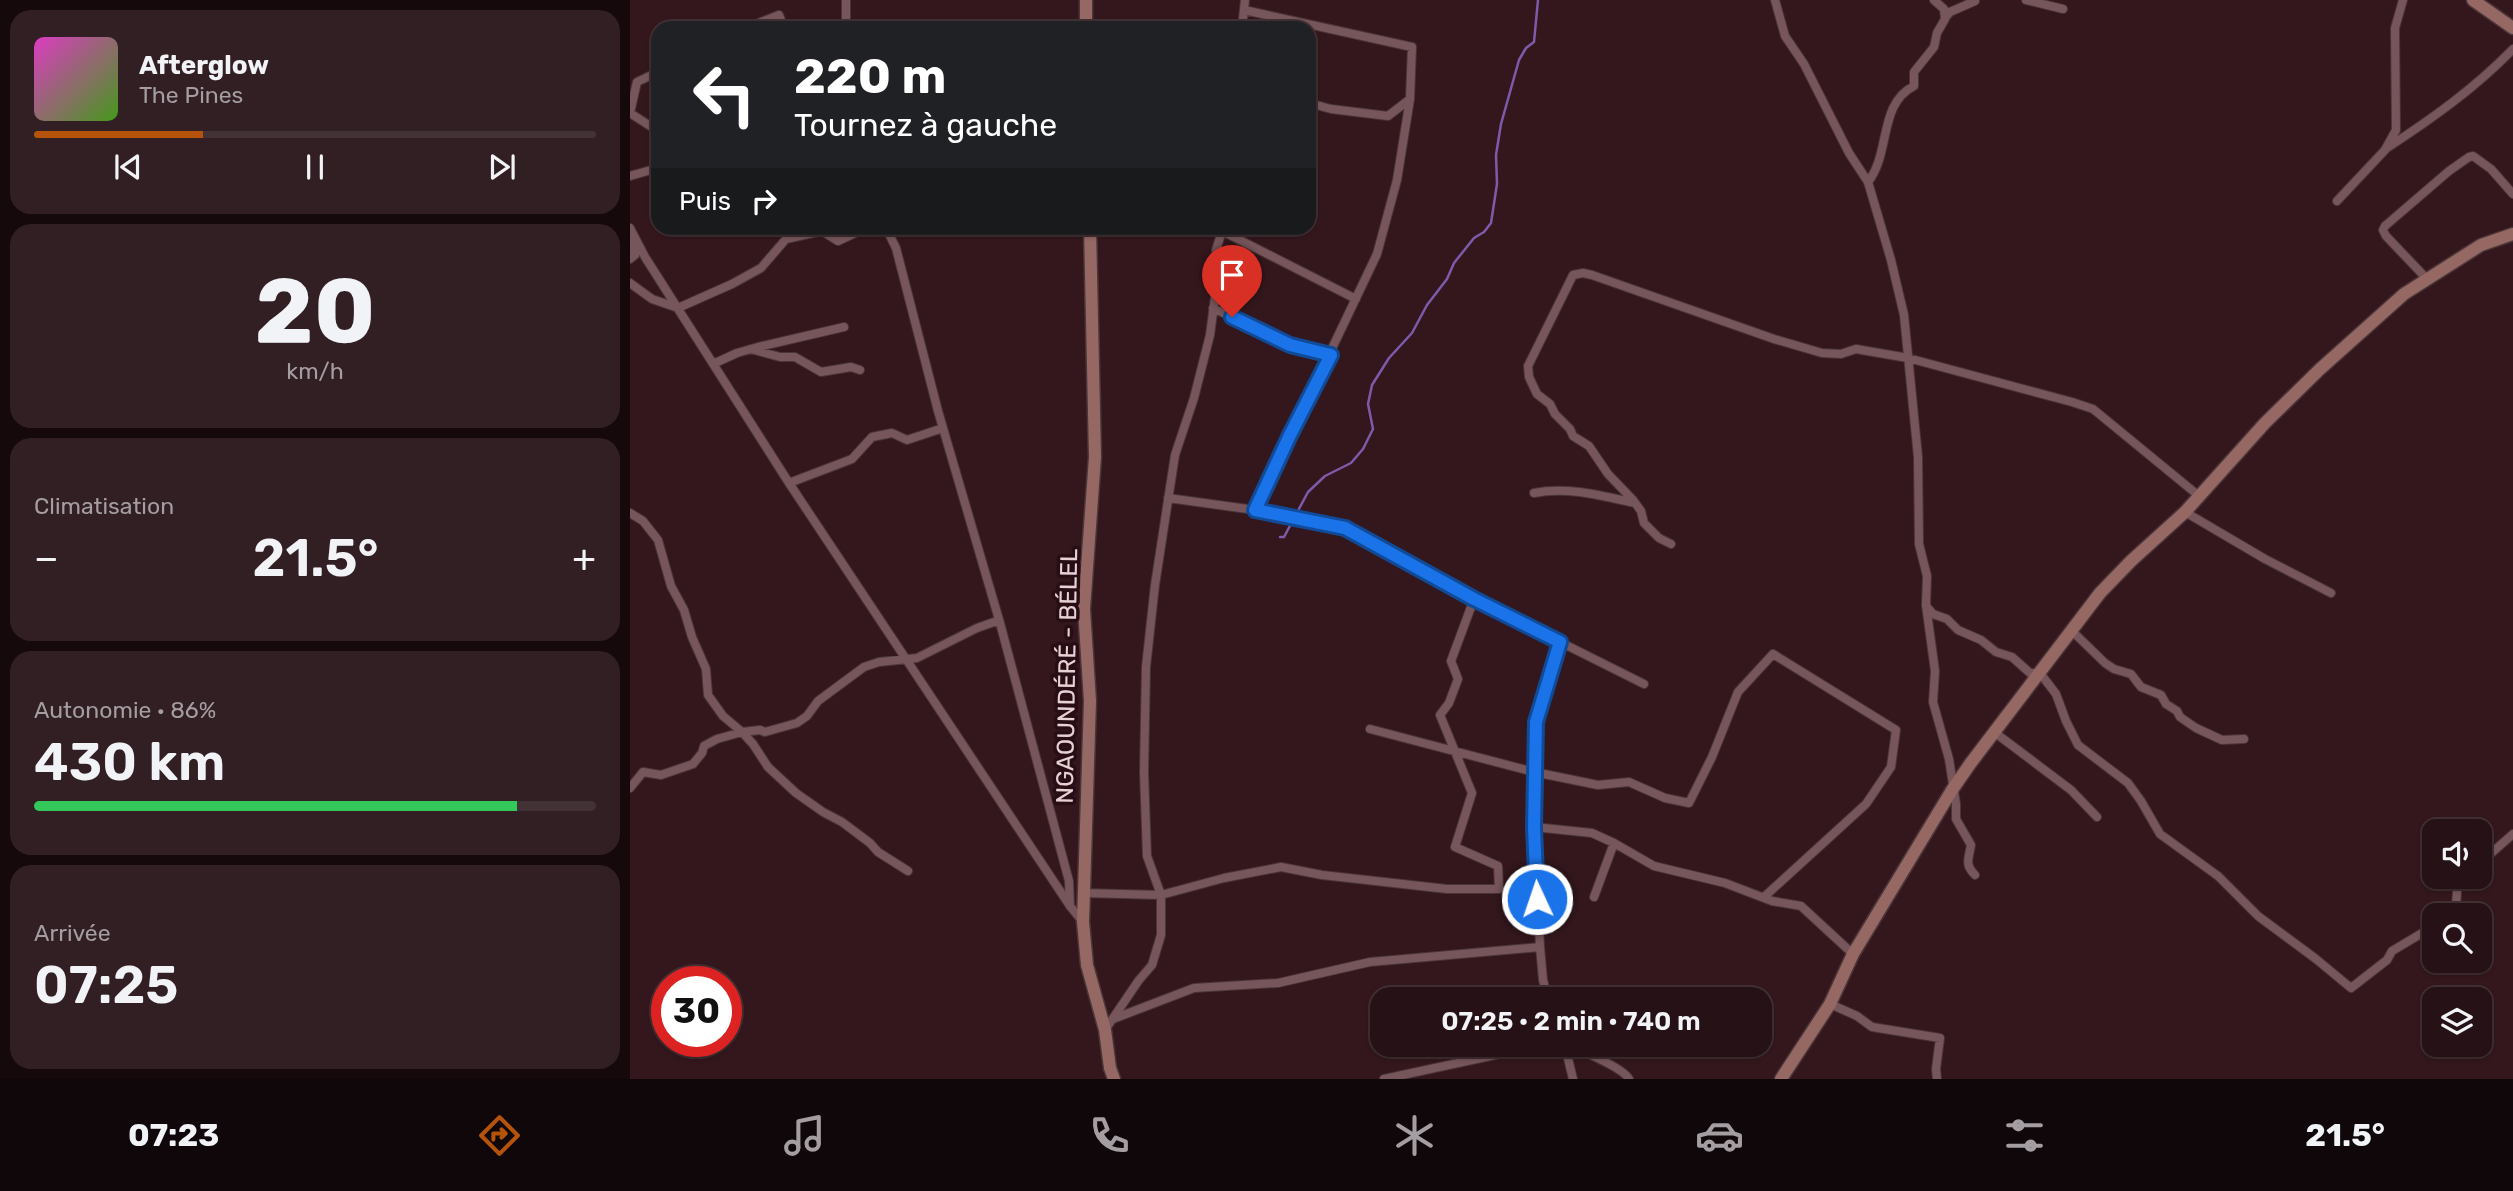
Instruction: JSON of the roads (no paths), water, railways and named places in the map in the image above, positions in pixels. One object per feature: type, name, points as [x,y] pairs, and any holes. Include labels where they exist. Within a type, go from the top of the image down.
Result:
[{"type":"street","points":[[840,0],[846,10]]},
{"type":"street","points":[[846,0],[846,21]]},
{"type":"street","points":[[1086,0],[1086,21]]},
{"type":"street","points":[[1243,21],[1245,0]]},
{"type":"street","points":[[1775,0],[1785,36],[1804,64],[1849,153],[1868,182],[1904,315],[1918,457],[1919,544],[1927,576],[1926,605],[1935,671],[1933,702],[1949,759],[1956,819],[1970,845],[1968,866],[1975,875]]},
{"type":"street","points":[[1934,0],[1944,9],[1945,18]]},
{"type":"street","points":[[2026,0],[2063,9]]},
{"type":"street","points":[[2385,150],[2396,130],[2395,28],[2403,0]]},
{"type":"street","points":[[2473,0],[2513,28]]},
{"type":"street","points":[[1868,182],[1881,159],[1896,99],[1902,92],[1914,86],[1914,72],[1934,47],[1937,33],[1945,18],[1950,12],[1975,1]]},
{"type":"street","points":[[1244,10],[1294,21]]},
{"type":"street","points":[[764,21],[779,15],[781,21]]},
{"type":"street","points":[[1255,510],[1377,254],[1397,180],[1410,99],[1412,47],[1316,26]]},
{"type":"street","points":[[2337,201],[2385,150],[2434,117],[2484,78],[2513,49]]},
{"type":"street","points":[[651,75],[637,82],[630,113],[651,126]]},
{"type":"street","points":[[1316,105],[1388,116],[1410,99]]},
{"type":"street","points":[[2427,279],[2386,236],[2383,230],[2385,226],[2469,157],[2473,156],[2491,169],[2513,194]]},
{"type":"street","points":[[630,176],[651,168]]},
{"type":"street","points":[[630,228],[645,257],[789,483],[1083,922]]},
{"type":"street","points":[[1782,1079],[1830,1004],[1853,954],[1952,790],[2108,585],[2185,512],[2265,424],[2319,370],[2404,294],[2481,244],[2513,234]]},
{"type":"street","points":[[630,283],[652,299],[678,308],[732,285],[761,268],[786,239],[804,235]]},
{"type":"street","points":[[829,235],[838,240],[850,235]]},
{"type":"street","points":[[890,235],[896,248],[943,428],[1000,623],[1069,881],[1070,906]]},
{"type":"street","name":"NGAOUNDÉRÉ - BÉLEL","points":[[1090,235],[1095,457],[1084,610],[1090,701],[1083,922],[1087,965],[1105,1030],[1111,1075]]},
{"type":"street","points":[[1105,1030],[1152,965],[1161,935],[1161,895],[1147,856],[1144,772],[1146,667],[1175,455],[1210,335],[1218,274],[1216,250],[1220,235]]},
{"type":"street","points":[[1232,235],[1356,299]]},
{"type":"street","points":[[630,242],[635,255],[630,259]]},
{"type":"street","points":[[1671,544],[1659,538],[1644,523],[1641,511],[1635,503],[1608,474],[1589,446],[1573,436],[1550,404],[1537,394],[1529,377],[1528,366],[1573,275],[1592,275],[1774,339],[1822,352],[1841,354],[1856,349],[1908,358],[2072,401],[2093,409],[2199,496]]},
{"type":"street","points":[[1213,308],[1290,345],[1331,355]]},
{"type":"street","points":[[713,364],[751,349],[844,327]]},
{"type":"street","points":[[751,349],[780,357],[795,357],[821,372],[851,367],[860,370]]},
{"type":"street","points":[[789,483],[852,458],[872,438],[892,433],[907,440],[943,428]]},
{"type":"street","points":[[1534,493],[1586,493],[1635,503]]},
{"type":"street","points":[[1168,498],[1255,510],[1345,528],[1474,599],[1644,684]]},
{"type":"street","points":[[2185,512],[2265,559],[2331,593]]},
{"type":"street","points":[[630,513],[643,521],[658,540],[671,586],[684,610],[706,669],[708,695],[723,716],[753,744],[768,767],[796,793],[842,822],[878,852],[908,871]]},
{"type":"street","points":[[1083,893],[1161,895],[1224,878],[1281,867],[1322,875],[1447,889],[1499,889],[1498,866],[1455,847],[1472,793],[1440,715],[1449,703],[1458,679],[1451,661],[1474,599]]},
{"type":"street","points":[[1926,605],[1933,614],[1947,620],[1958,630],[1981,640],[1996,652],[2012,657],[2029,673],[2040,673]]},
{"type":"street","points":[[630,788],[643,772],[661,775],[693,764],[704,746],[717,739],[741,732],[765,732],[797,723],[807,716],[818,701],[864,667],[879,662],[923,656],[977,628],[994,622],[1000,623]]},
{"type":"street","points":[[2072,631],[2105,663],[2131,674],[2141,687],[2161,695],[2180,717],[2196,728],[2222,740],[2244,739]]},
{"type":"street","points":[[1544,987],[1534,827],[1536,722],[1560,642]]},
{"type":"street","points":[[1370,729],[1534,772],[1598,785],[1629,782],[1665,798],[1689,803],[1712,757],[1738,692],[1773,654],[1896,730],[1891,768],[1866,804],[1764,897]]},
{"type":"street","points":[[2040,673],[2056,694],[2078,745],[2128,783],[2160,834],[2218,876],[2258,916],[2351,988],[2386,960],[2397,946],[2422,932]]},
{"type":"street","points":[[1994,732],[2071,790],[2097,817]]},
{"type":"street","points":[[1534,827],[1592,834],[1654,866],[1725,883],[1788,905],[1801,906],[1853,954]]},
{"type":"street","points":[[2492,852],[2513,834]]},
{"type":"street","points":[[1594,897],[1614,843]]},
{"type":"street","points":[[1113,1019],[1194,988],[1278,983],[1370,962],[1540,947]]},
{"type":"street","points":[[1830,1004],[1857,1016],[1872,1027],[1940,1038],[1937,1079]]},
{"type":"street","points":[[1384,1079],[1486,1057]]},
{"type":"street","points":[[1567,1057],[1573,1079]]},
{"type":"street","points":[[1594,1057],[1625,1072],[1629,1079]]},
{"type":"waterway","points":[[1280,537],[1284,537],[1308,492],[1325,476],[1351,463],[1363,449],[1373,429],[1368,404],[1372,385],[1389,358],[1412,333],[1427,305],[1447,279],[1454,263],[1474,238],[1484,232],[1491,223],[1501,124],[1519,60],[1526,48],[1534,42],[1538,0]]}]
